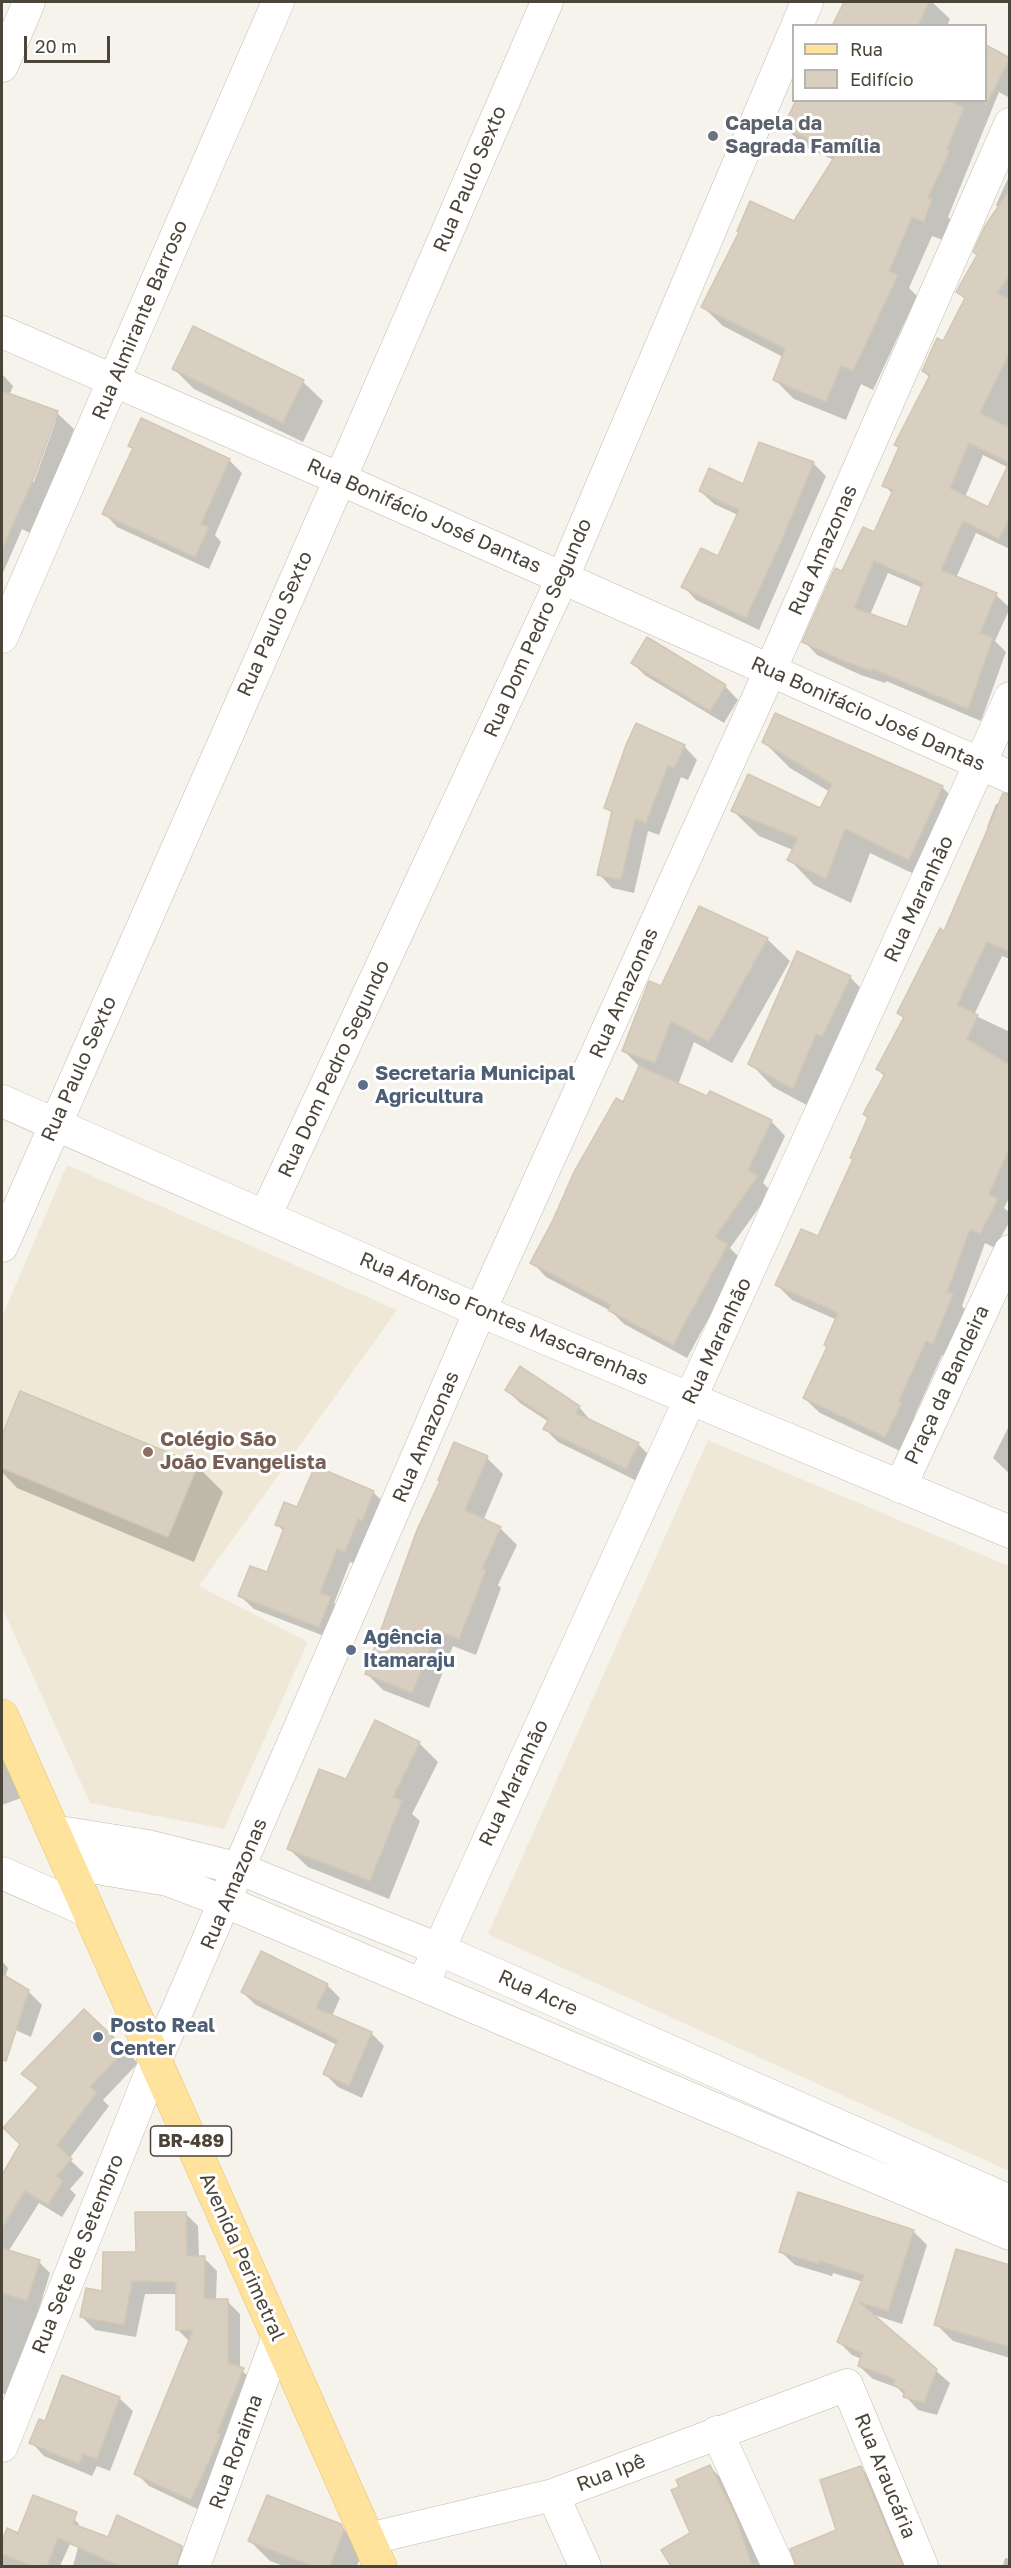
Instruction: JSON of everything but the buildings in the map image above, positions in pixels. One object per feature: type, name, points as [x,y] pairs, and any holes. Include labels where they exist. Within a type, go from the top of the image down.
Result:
[{"type":"main road","name":"Avenida Perimetral","points":[[2,1716],[278,2337],[324,2446],[374,2553]]},
{"type":"street","points":[[2,66],[29,2]]},
{"type":"street","name":"Rua Almirante Barroso","points":[[2,638],[278,2]]},
{"type":"street","name":"Rua Paulo Sexto","points":[[2,1246],[340,479],[547,2]]},
{"type":"street","points":[[797,24],[807,2]]},
{"type":"street","name":"Rua Dom Pedro Segundo","points":[[265,1216],[563,577],[792,38]]},
{"type":"street","name":"Rua Amazonas","points":[[155,2062],[480,1311],[770,671],[1010,124]]},
{"type":"street","name":"Rua Bonifácio José Dantas","points":[[2,332],[563,577],[1010,777]]},
{"type":"street","name":"Rua Maranhão","points":[[423,1984],[1010,698]]},
{"type":"street","name":"Rua Afonso Fontes Mascarenhas","points":[[2,1101],[480,1311],[1010,1532]]},
{"type":"street","name":"Praça da Bandeira","points":[[900,1487],[1010,1251]]},
{"type":"street","name":"Rua Acre","points":[[52,1831],[148,1846],[240,1869],[438,1949],[1010,2201]]},
{"type":"street","name":"Rua Acre","points":[[67,1863],[168,1880],[226,1902],[1010,2234]]},
{"type":"street","points":[[2,1873],[88,1911]]},
{"type":"street","name":"Rua Sete de Setembro","points":[[2,2446],[155,2062]]},
{"type":"street","name":"Rua Roraima","points":[[194,2566],[278,2337]]},
{"type":"street","name":"Rua Ipê","points":[[374,2553],[553,2495],[847,2385]]},
{"type":"street","name":"Rua Araucária","points":[[847,2385],[922,2566]]},
{"type":"street","points":[[717,2432],[778,2566]]},
{"type":"street","points":[[553,2495],[585,2566]]},
{"type":"shaded area","name":"Colégio São João Evangelista","points":[[67,1165],[397,1310],[199,1586],[308,1642],[224,1829],[90,1803],[2,1607],[2,1317]]},
{"type":"shaded area","points":[[708,1440],[1009,1566],[1009,2171],[488,1934]]},
{"type":"place","name":"Capela da Sagrada Família","points":[[713,136]]},
{"type":"place","name":"Secretaria Municipal Agricultura","points":[[363,1085]]},
{"type":"place","name":"Colégio São João Evangelista","points":[[148,1452]]},
{"type":"place","name":"Agência Itamaraju","points":[[351,1650]]},
{"type":"place","name":"Posto Real Center","points":[[98,2037]]}]
